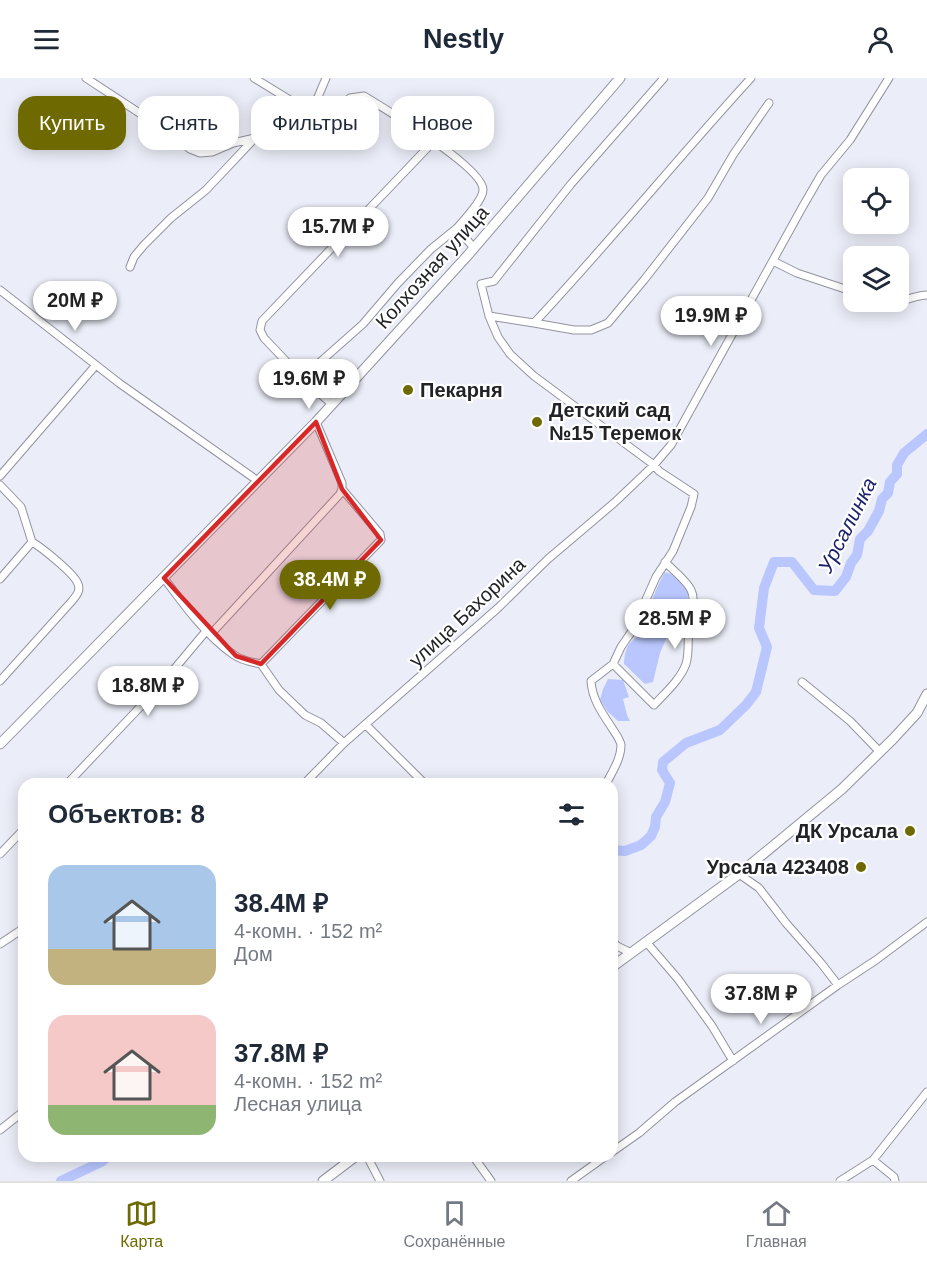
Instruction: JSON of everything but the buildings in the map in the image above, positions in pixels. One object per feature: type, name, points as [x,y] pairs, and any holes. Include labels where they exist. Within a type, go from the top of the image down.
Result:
[{"type":"main road","name":"Колхозная улица","points":[[0,744],[316,422],[474,248],[620,78]]},
{"type":"main road","points":[[618,963],[739,874],[842,789],[917,713],[927,694]]},
{"type":"main road","points":[[323,1181],[348,1162]]},
{"type":"street","points":[[86,78],[173,135],[190,149],[200,153],[212,152],[233,143],[251,139]]},
{"type":"street","points":[[254,78],[283,96]]},
{"type":"street","points":[[318,96],[326,78]]},
{"type":"street","points":[[609,778],[619,756],[621,741],[593,697],[591,681],[613,664],[621,647],[632,632],[656,577],[673,551],[691,507],[693,494],[659,471],[518,362],[498,338],[489,316],[481,284],[494,281],[572,184],[664,78]]},
{"type":"street","points":[[534,323],[751,78]]},
{"type":"street","name":"улица Бахорина","points":[[310,778],[344,743],[498,608],[548,559],[614,503],[654,465],[671,445],[821,175],[850,140],[889,78]]},
{"type":"street","points":[[489,316],[574,330],[591,330],[608,322],[708,198],[733,155],[769,103]]},
{"type":"street","points":[[130,267],[134,257],[144,245],[171,218],[206,190],[251,142]]},
{"type":"street","points":[[332,404],[302,378],[264,338],[260,330],[262,321],[425,150]]},
{"type":"street","points":[[302,378],[363,324],[430,249],[457,228],[482,196],[484,189],[480,180],[446,150]]},
{"type":"street","points":[[457,228],[474,248]]},
{"type":"street","points":[[772,261],[797,273],[843,288]]},
{"type":"street","points":[[0,303],[3,292],[134,394],[258,481]]},
{"type":"street","points":[[909,299],[927,295]]},
{"type":"street","points":[[0,476],[96,365]]},
{"type":"street","points":[[73,778],[340,494],[342,483],[316,422]]},
{"type":"street","points":[[0,486],[21,507],[32,542],[72,575],[79,588],[72,601],[0,681]]},
{"type":"street","points":[[261,664],[381,540],[380,534],[342,489]]},
{"type":"street","points":[[0,579],[32,542]]},
{"type":"street","points":[[613,664],[654,705],[675,682],[686,664],[693,603],[692,590],[665,562]]},
{"type":"street","points":[[164,578],[209,632],[236,656],[261,664],[279,690],[305,715],[321,723],[344,743]]},
{"type":"street","points":[[802,682],[850,721],[880,752]]},
{"type":"street","points":[[366,725],[419,778]]},
{"type":"street","points":[[0,854],[18,835]]},
{"type":"street","points":[[739,874],[759,888],[838,985]]},
{"type":"street","points":[[618,1148],[675,1102],[927,922]]},
{"type":"street","points":[[0,945],[18,932]]},
{"type":"street","points":[[646,943],[678,979],[712,1026],[733,1061]]},
{"type":"street","points":[[618,946],[631,953]]},
{"type":"street","points":[[840,1181],[873,1160],[927,1092]]},
{"type":"street","points":[[0,1130],[18,1116]]},
{"type":"street","points":[[873,1160],[894,1177],[895,1181]]},
{"type":"street","points":[[370,1162],[381,1181]]},
{"type":"street","points":[[477,1162],[489,1178]]},
{"type":"street","points":[[571,1181],[596,1162]]},
{"type":"highlighted area","points":[[316,422],[342,489],[381,540],[261,664],[236,656],[164,578]]},
{"type":"water","points":[[665,572],[682,583],[688,593],[688,598],[673,623],[660,653],[653,682],[645,684],[624,664],[625,654],[629,644],[640,635],[642,623]]},
{"type":"water","points":[[608,679],[623,680],[629,697],[623,699],[630,721],[618,721],[600,700]]},
{"type":"waterway","name":"Урсалинка","points":[[618,850],[625,851],[641,845],[651,836],[670,783],[662,770],[663,762],[686,743],[720,730],[756,692],[767,647],[759,628],[764,588],[774,562],[792,562],[814,590],[835,591],[846,577],[857,555],[860,539],[868,531],[879,511],[882,499],[888,493],[890,482],[897,474],[897,465],[904,453],[927,434]]},
{"type":"waterway","name":"Урсалинка","points":[[61,1181],[101,1162]]},
{"type":"place","name":"Пекарня","points":[[408,390]]},
{"type":"place","name":"Детский сад №15 Теремок","points":[[537,422]]},
{"type":"place","name":"ДК Урсала","points":[[910,831]]},
{"type":"place","name":"Урсала 423408","points":[[861,867]]}]
